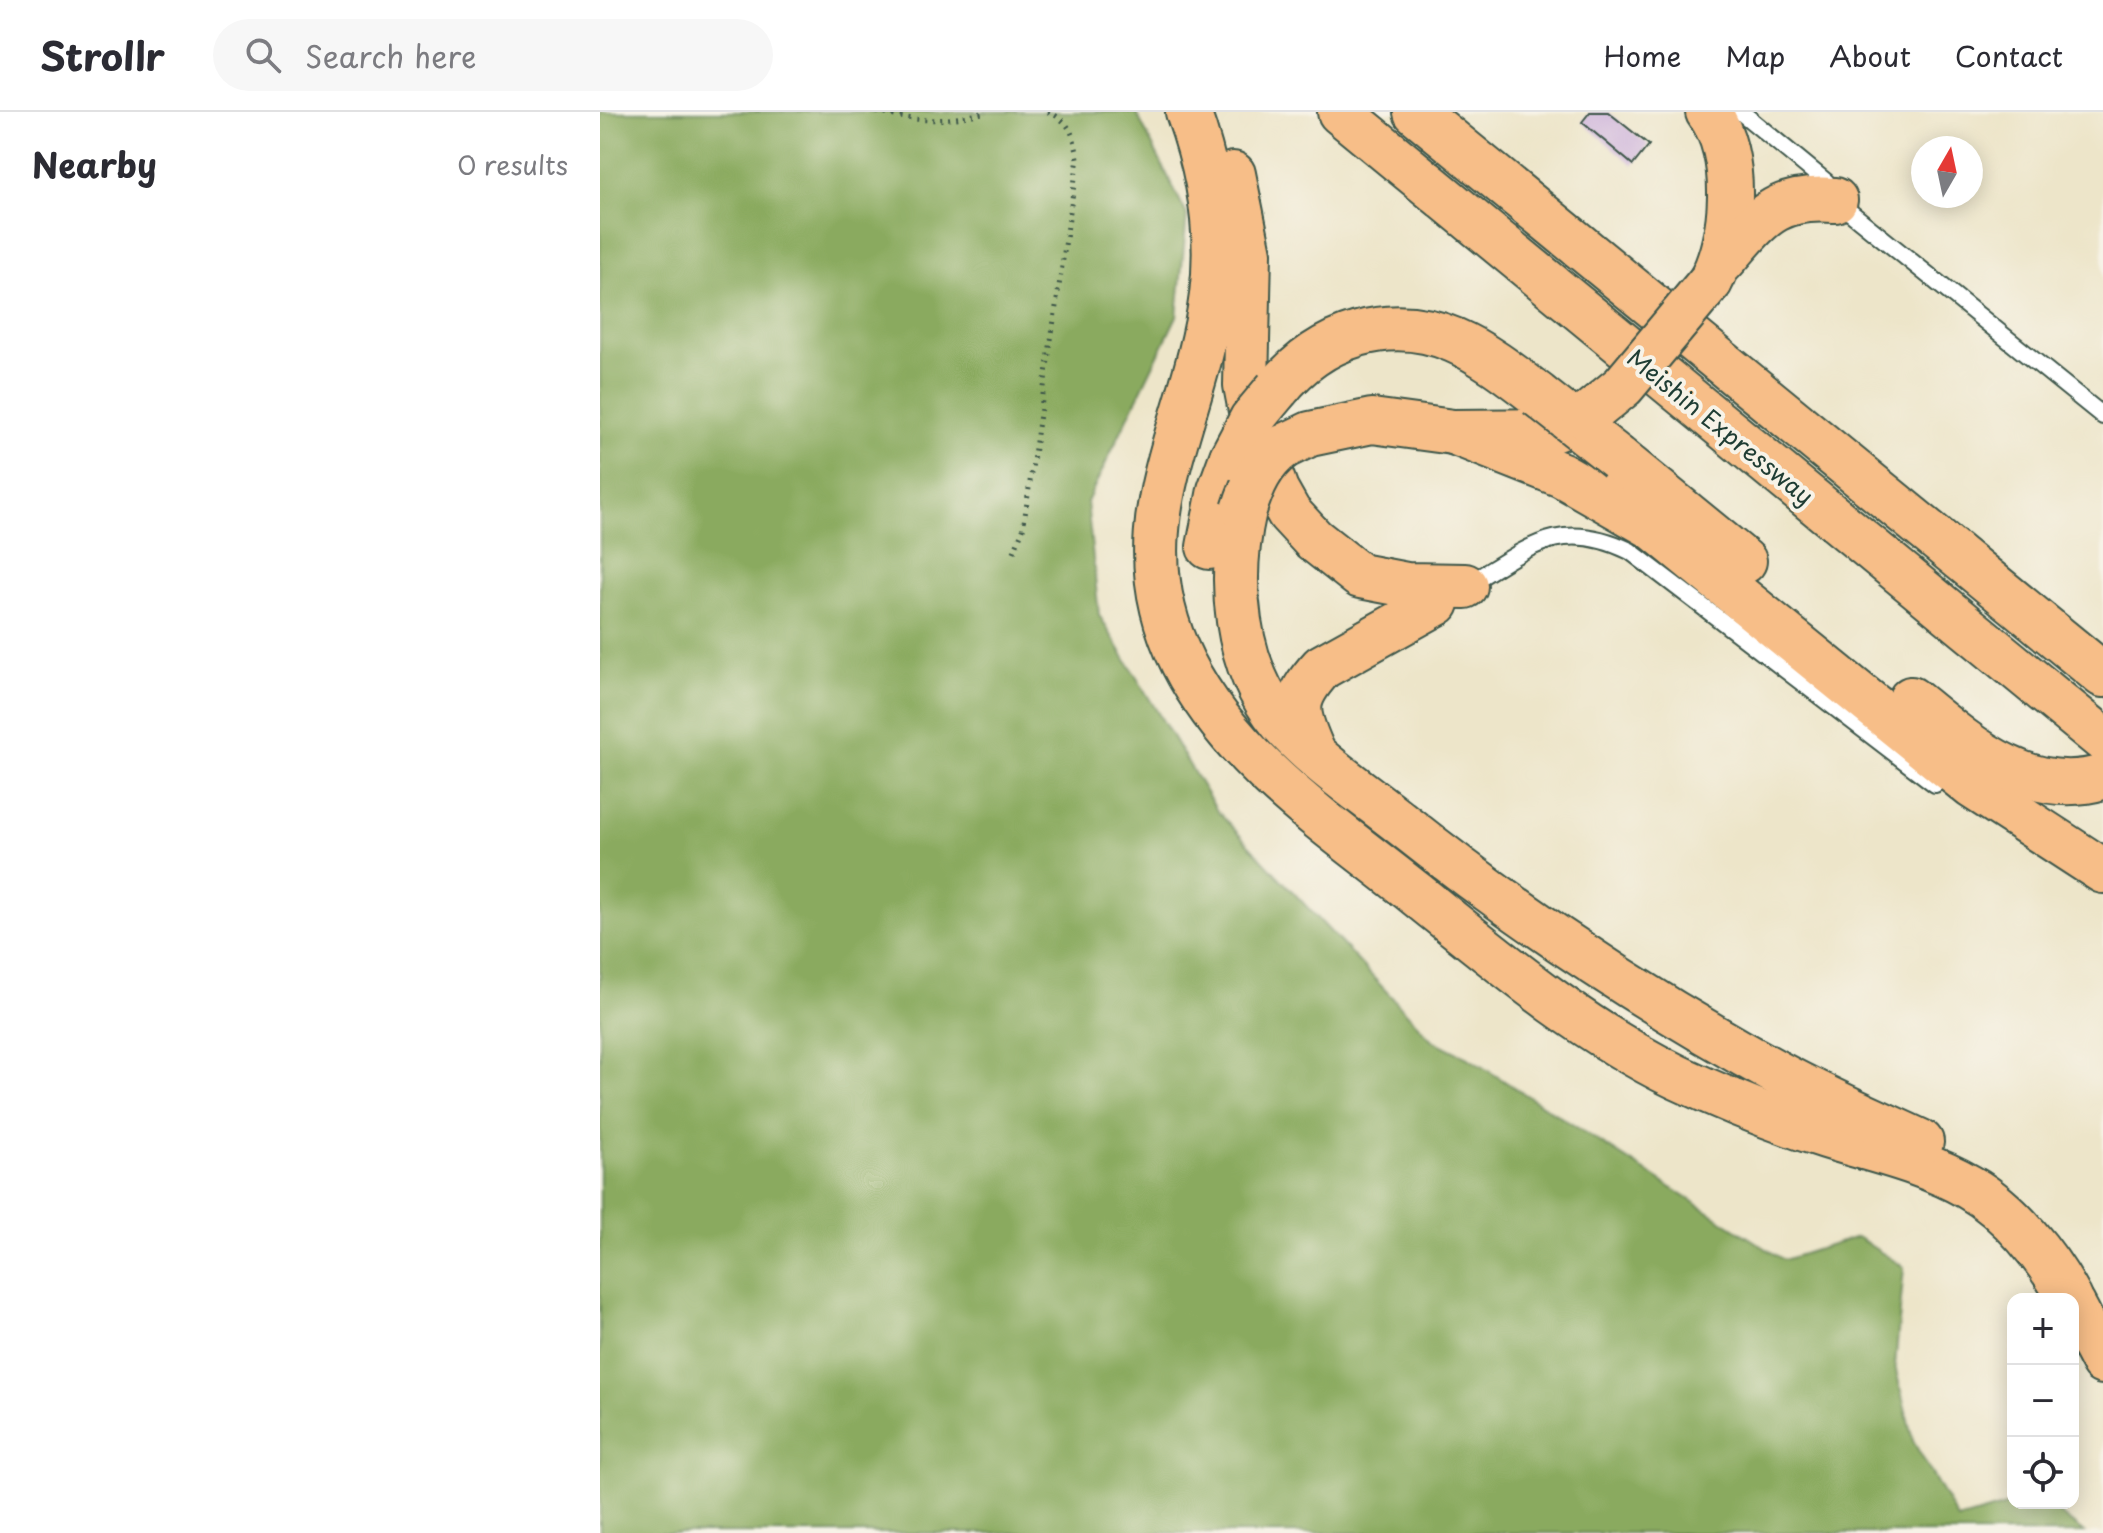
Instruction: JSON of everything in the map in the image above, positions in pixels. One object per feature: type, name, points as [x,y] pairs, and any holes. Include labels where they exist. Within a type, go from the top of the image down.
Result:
[{"type":"highway","points":[[1188,112],[1206,165],[1215,231],[1213,293],[1197,373],[1165,471],[1157,510],[1155,560],[1159,598],[1181,658],[1197,689],[1231,736],[1292,794],[1525,979],[1606,1035],[1672,1074],[1735,1104],[1939,1171],[1974,1189],[2012,1221],[2066,1293]]},
{"type":"highway","points":[[1209,112],[1227,150],[1241,204],[1249,253],[1246,385],[1255,432],[1276,490],[1289,513],[1313,539],[1360,576],[1451,594]]},
{"type":"highway","name":"Meishin Expressway","points":[[1340,112],[2103,739]]},
{"type":"highway","name":"Meishin Expressway","points":[[1416,112],[2103,675]]},
{"type":"highway","points":[[1708,112],[1722,144],[1730,184],[1729,220],[1715,272]]},
{"type":"highway","points":[[1835,200],[1802,198],[1786,202],[1763,217],[1623,386],[1585,417],[1550,431],[1453,432],[1372,421],[1310,434],[1268,458],[1244,510],[1237,541],[1241,636],[1281,722],[1313,753],[1447,860],[1622,981],[1780,1075],[1973,1167],[2010,1192],[2055,1236],[2092,1288],[2103,1310]]},
{"type":"highway","points":[[1292,794],[1247,723],[1228,680],[1214,634],[1207,564],[1220,490],[1232,457],[1252,419],[1292,370],[1313,354],[1345,338],[1379,328],[1407,326],[1445,335],[1493,361],[1618,458],[1938,721],[2000,766],[2028,777],[2062,783],[2103,777]]},
{"type":"highway","points":[[1453,432],[1562,475],[1653,527],[1972,786],[2103,871]]},
{"type":"highway","points":[[1313,753],[1298,719],[1302,691],[1310,680],[1322,667],[1451,594]]},
{"type":"highway","points":[[2079,1316],[2103,1362]]},
{"type":"lane","points":[[1741,112],[1826,182],[1835,200],[2103,416]]},
{"type":"lane","points":[[1451,594],[1542,541],[1583,534],[1608,541],[1630,551],[1952,797]]},
{"type":"lane","points":[[2055,861],[2103,888]]},
{"type":"path","points":[[877,112],[917,122],[949,121],[987,112]]},
{"type":"path","points":[[1014,552],[1023,529],[1078,158],[1074,135],[1062,118],[1048,112]]},
{"type":"green space","points":[[600,112],[1136,112],[1187,215],[1177,316],[1087,502],[1099,615],[1217,811],[1432,1040],[1470,1059],[1784,1260],[1857,1237],[1904,1267],[1895,1366],[1913,1441],[1958,1520],[2007,1505],[2007,1509],[2054,1509],[2084,1533],[600,1533]]},
{"type":"building","points":[[1590,112],[1608,112],[1649,145],[1633,165],[1582,122]]}]
